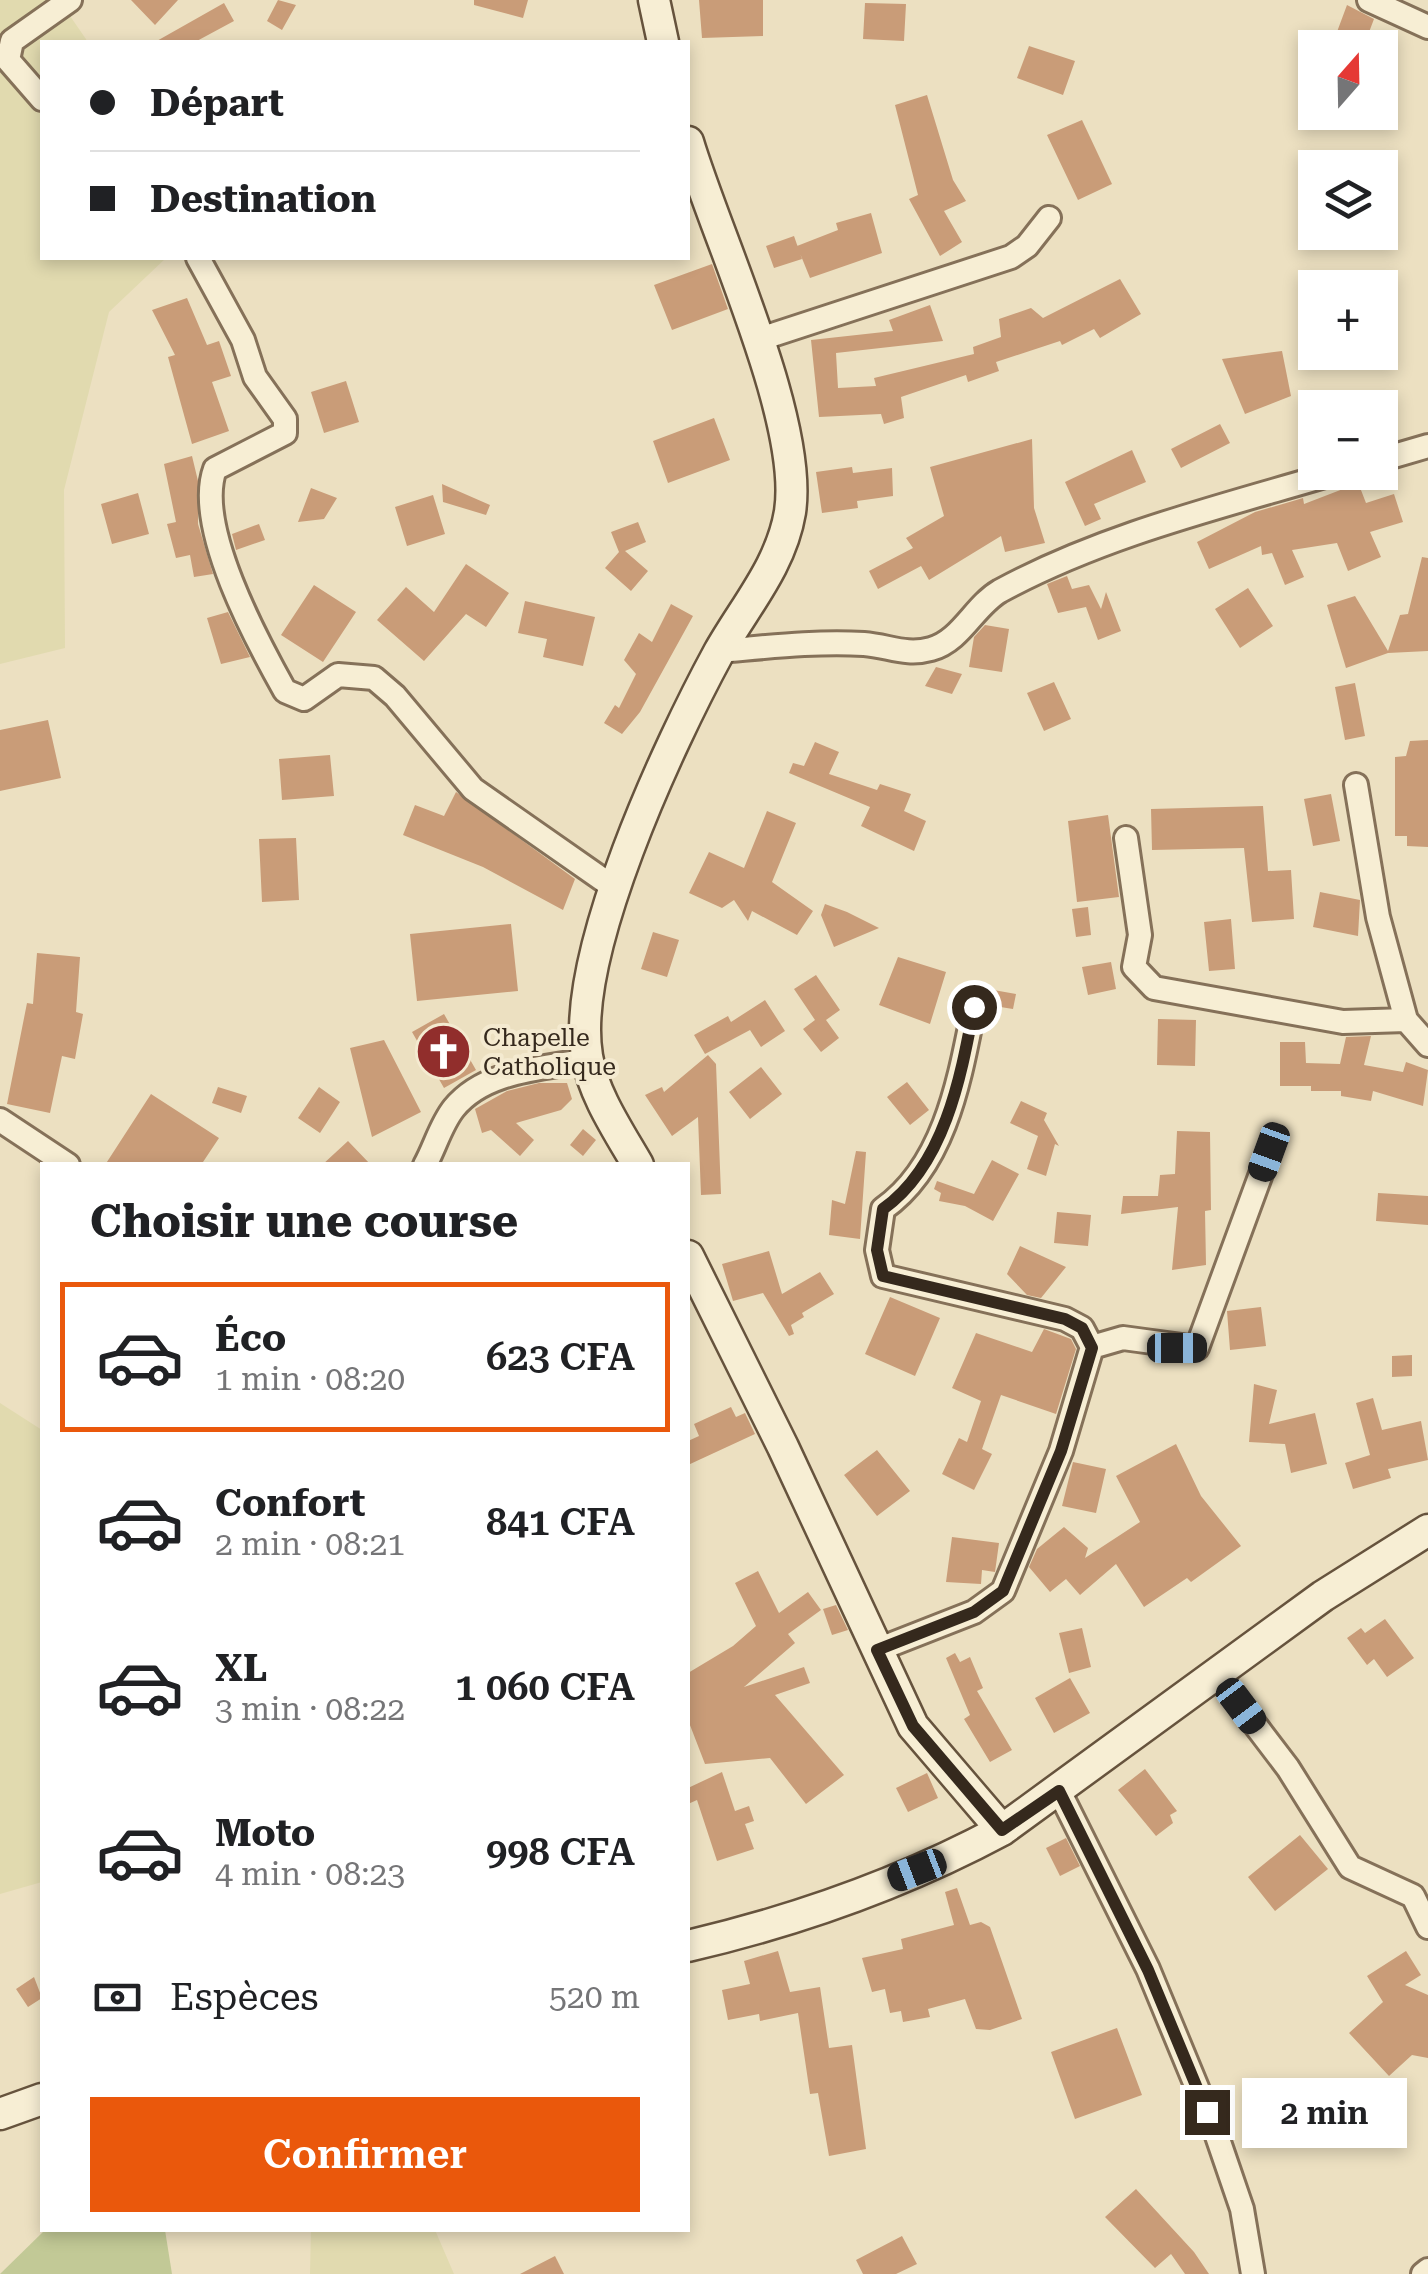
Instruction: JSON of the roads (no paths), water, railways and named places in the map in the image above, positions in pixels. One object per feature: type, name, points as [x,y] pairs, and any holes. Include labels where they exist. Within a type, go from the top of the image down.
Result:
[{"type":"street","points":[[40,98],[8,60],[12,41],[70,0]]},
{"type":"street","points":[[654,0],[663,40]]},
{"type":"street","points":[[1369,0],[1428,27]]},
{"type":"street","points":[[636,1162],[610,1117],[587,1060],[583,1017],[592,952],[672,750],[720,652],[778,555],[790,514],[787,452],[757,340],[690,148]]},
{"type":"street","points":[[757,340],[1011,256],[1027,246],[1049,218]]},
{"type":"street","points":[[199,260],[242,340],[255,377],[285,419],[285,433],[215,469],[210,481],[218,542],[245,620],[284,692],[304,699],[338,675],[374,678],[396,696],[473,789],[616,889]]},
{"type":"street","points":[[1398,455],[1428,446]]},
{"type":"street","points":[[720,652],[792,645],[866,644],[909,654],[936,648],[997,592],[1136,532],[1298,484]]},
{"type":"street","points":[[1356,785],[1378,916],[1406,1020],[1428,1045]]},
{"type":"street","points":[[1126,838],[1140,936],[1134,967],[1154,988],[1343,1022],[1406,1020]]},
{"type":"street","points":[[877,1650],[974,1612],[1003,1591],[1061,1451],[1092,1348],[1082,1328],[1065,1319],[883,1276],[877,1250],[883,1209],[897,1199],[921,1165],[955,1103],[974,1007]]},
{"type":"street","points":[[426,1162],[451,1111],[468,1094],[505,1077],[587,1060]]},
{"type":"street","points":[[0,1120],[63,1162]]},
{"type":"street","points":[[1092,1348],[1124,1338],[1197,1348],[1269,1152]]},
{"type":"street","points":[[690,1260],[913,1726],[1002,1830]]},
{"type":"street","points":[[690,1945],[826,1904],[948,1859],[1002,1830],[1323,1596],[1428,1530]]},
{"type":"street","points":[[1218,1676],[1288,1768],[1350,1867],[1421,1888],[1428,1927]]},
{"type":"street","points":[[1059,1791],[1148,1970],[1218,2136],[1246,2224],[1253,2274]]},
{"type":"street","points":[[0,2114],[40,2100]]},
{"type":"place","name":"Chapelle Catholique","points":[[444,1051]]}]
